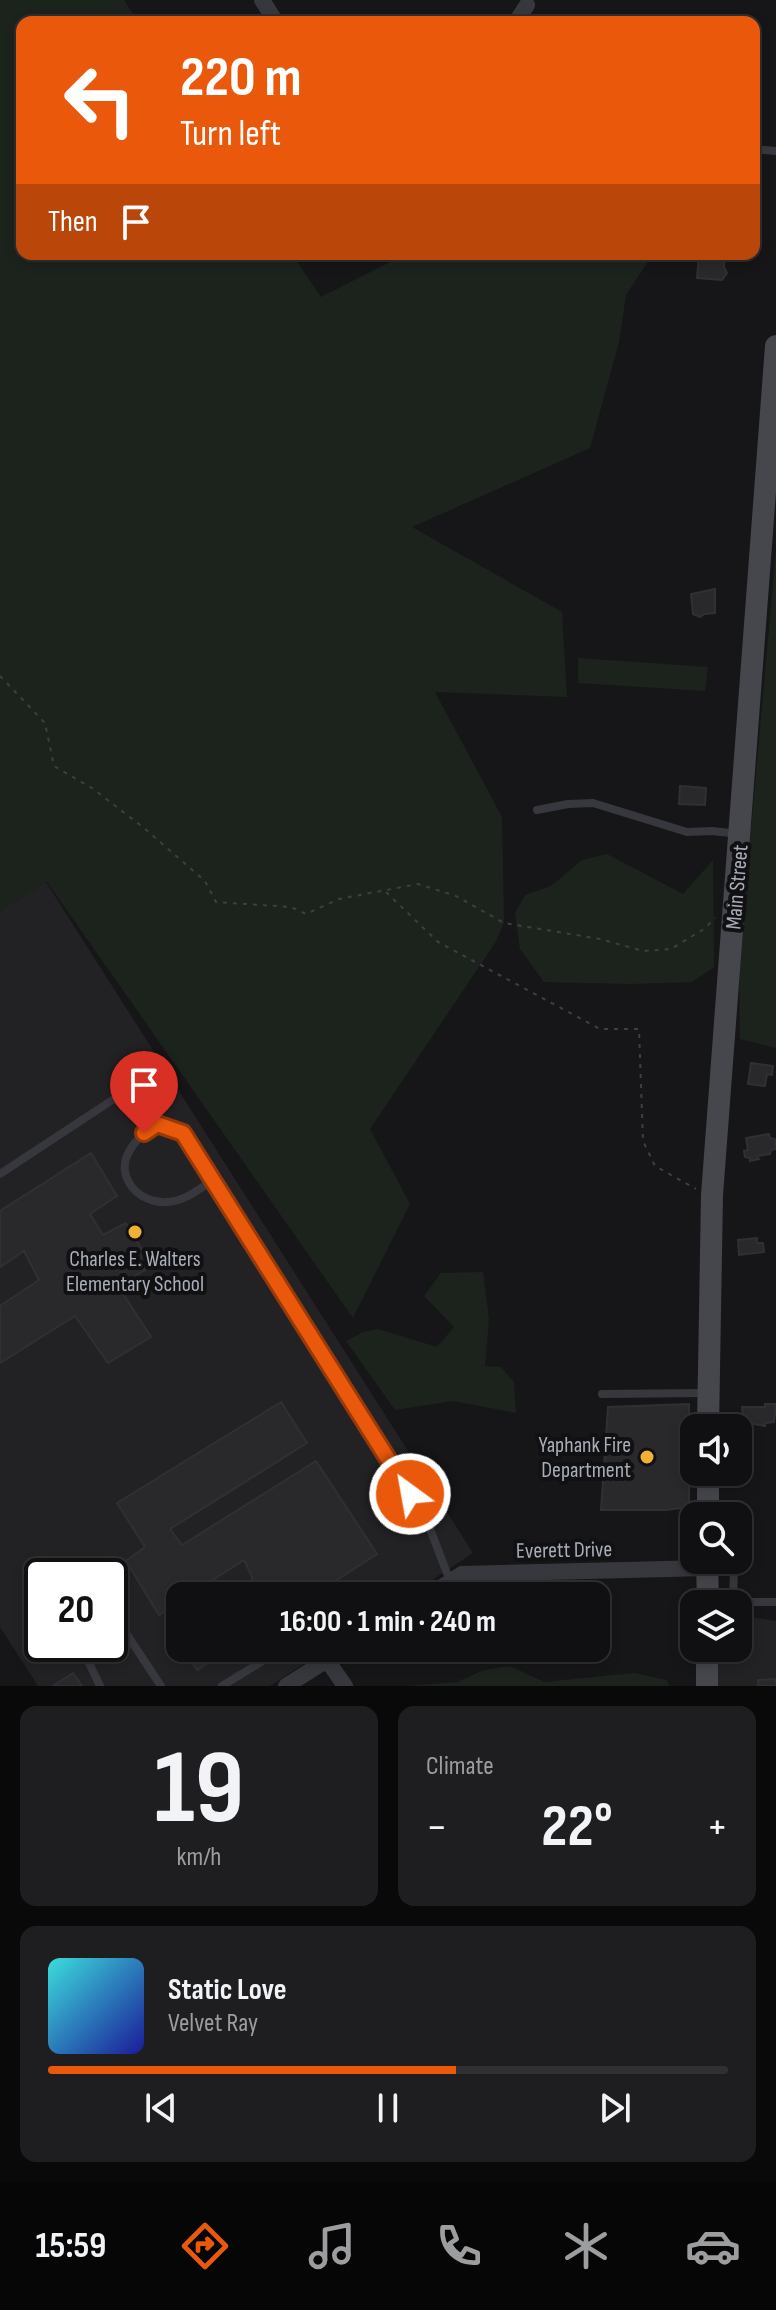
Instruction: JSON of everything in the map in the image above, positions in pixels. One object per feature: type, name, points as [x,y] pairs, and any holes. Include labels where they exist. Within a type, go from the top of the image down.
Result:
[{"type":"main road","name":"Main Street","points":[[708,1414],[712,1195],[776,346]]},
{"type":"main road","points":[[707,1662],[707,1686]]},
{"type":"street","points":[[520,16],[527,5]]},
{"type":"street","name":"Everett Drive","points":[[450,1582],[462,1574],[488,1572],[680,1565]]},
{"type":"street","points":[[286,1686],[313,1662]]},
{"type":"street","points":[[328,1662],[345,1686]]},
{"type":"lane","points":[[537,810],[593,803],[687,832],[740,834]]},
{"type":"lane","points":[[0,1174],[123,1093],[136,1095],[157,1124],[183,1133],[427,1521],[450,1582]]},
{"type":"lane","points":[[157,1124],[135,1143],[126,1160],[125,1177],[135,1192],[148,1201],[170,1202],[182,1199],[213,1180]]},
{"type":"lane","points":[[602,1394],[708,1393]]},
{"type":"lane","points":[[752,1602],[776,1602]]},
{"type":"lane","points":[[128,1636],[161,1686]]},
{"type":"lane","points":[[89,1662],[100,1686]]},
{"type":"lane","points":[[222,1686],[261,1662]]},
{"type":"path","points":[[0,676],[45,723],[54,766],[92,788],[144,828],[205,881],[216,902],[291,907],[306,914],[339,899],[418,884],[456,896],[504,923],[600,939],[643,951],[671,949],[704,929],[734,902]]},
{"type":"path","points":[[385,890],[438,942],[600,1029],[639,1029],[643,1141],[655,1166],[702,1193],[712,1195]]},
{"type":"shaded area","points":[[0,0],[124,0],[134,16],[16,16],[16,260],[296,260],[321,297],[394,260],[649,260],[626,295],[619,342],[590,448],[412,527],[562,612],[567,697],[435,692],[502,817],[504,923],[495,943],[370,1129],[410,1204],[353,1318],[47,882],[0,911]]},
{"type":"shaded area","points":[[776,550],[776,1048],[740,1039],[739,964]]},
{"type":"shaded area","points":[[578,658],[708,667],[705,691],[578,683]]},
{"type":"shaded area","points":[[607,854],[683,894],[713,860],[714,967],[692,982],[544,982],[520,949],[515,913],[525,895],[551,886],[582,860]]},
{"type":"shaded area","name":"Charles E. Walters Elementary School","points":[[46,882],[473,1553],[429,1582],[166,1582],[166,1662],[307,1662],[270,1686],[38,1686],[0,1627],[0,911]]},
{"type":"shaded area","points":[[483,1272],[489,1319],[485,1366],[501,1367],[514,1382],[516,1413],[453,1401],[395,1410],[346,1341],[363,1332],[378,1329],[437,1347],[454,1327],[424,1296],[441,1273]]},
{"type":"shaded area","points":[[752,1617],[776,1621],[776,1686],[716,1686],[713,1662],[752,1662]]},
{"type":"shaded area","points":[[510,1666],[544,1682],[634,1673],[667,1680],[669,1686],[407,1686],[457,1682],[484,1670]]},
{"type":"building","points":[[698,260],[725,260],[727,273],[722,280],[697,278]]},
{"type":"building","points":[[715,589],[715,613],[700,617],[693,614],[691,594]]},
{"type":"building","points":[[680,786],[706,788],[705,805],[679,804]]},
{"type":"building","points":[[751,1063],[773,1066],[772,1075],[767,1074],[765,1086],[748,1084]]},
{"type":"building","points":[[769,1134],[770,1138],[775,1139],[776,1149],[771,1150],[770,1154],[757,1156],[759,1159],[750,1161],[745,1157],[744,1151],[748,1150],[746,1138]]},
{"type":"building","points":[[91,1153],[117,1196],[90,1214],[103,1235],[126,1223],[152,1266],[118,1286],[151,1337],[108,1363],[75,1316],[0,1363],[0,1306],[39,1280],[24,1251],[0,1267],[0,1211]]},
{"type":"building","points":[[757,1238],[757,1243],[763,1243],[764,1252],[739,1255],[738,1240]]},
{"type":"building","points":[[281,1402],[307,1443],[170,1529],[182,1545],[316,1461],[377,1554],[334,1582],[248,1582],[253,1579],[244,1560],[210,1582],[166,1582],[166,1610],[159,1615],[128,1564],[128,1560],[145,1547],[117,1503]]},
{"type":"building","name":"Yaphank Fire Department","points":[[689,1404],[689,1414],[680,1414],[680,1486],[689,1486],[689,1502],[680,1502],[680,1508],[665,1510],[601,1510],[608,1407]]},
{"type":"building","points":[[765,1404],[776,1404],[774,1422],[765,1423],[765,1426],[752,1424],[752,1414],[743,1414],[742,1407],[765,1407]]},
{"type":"building","points":[[192,1662],[209,1662],[197,1670]]},
{"type":"building","points":[[73,1673],[82,1686],[53,1686]]},
{"type":"building","points":[[776,1679],[776,1686],[758,1686],[758,1680]]},
{"type":"place","name":"Charles E. Walters Elementary School","points":[[135,1232]]},
{"type":"place","name":"Yaphank Fire Department","points":[[647,1457]]},
{"type":"route","points":[[144,1133],[157,1124],[183,1133],[410,1494]]}]
